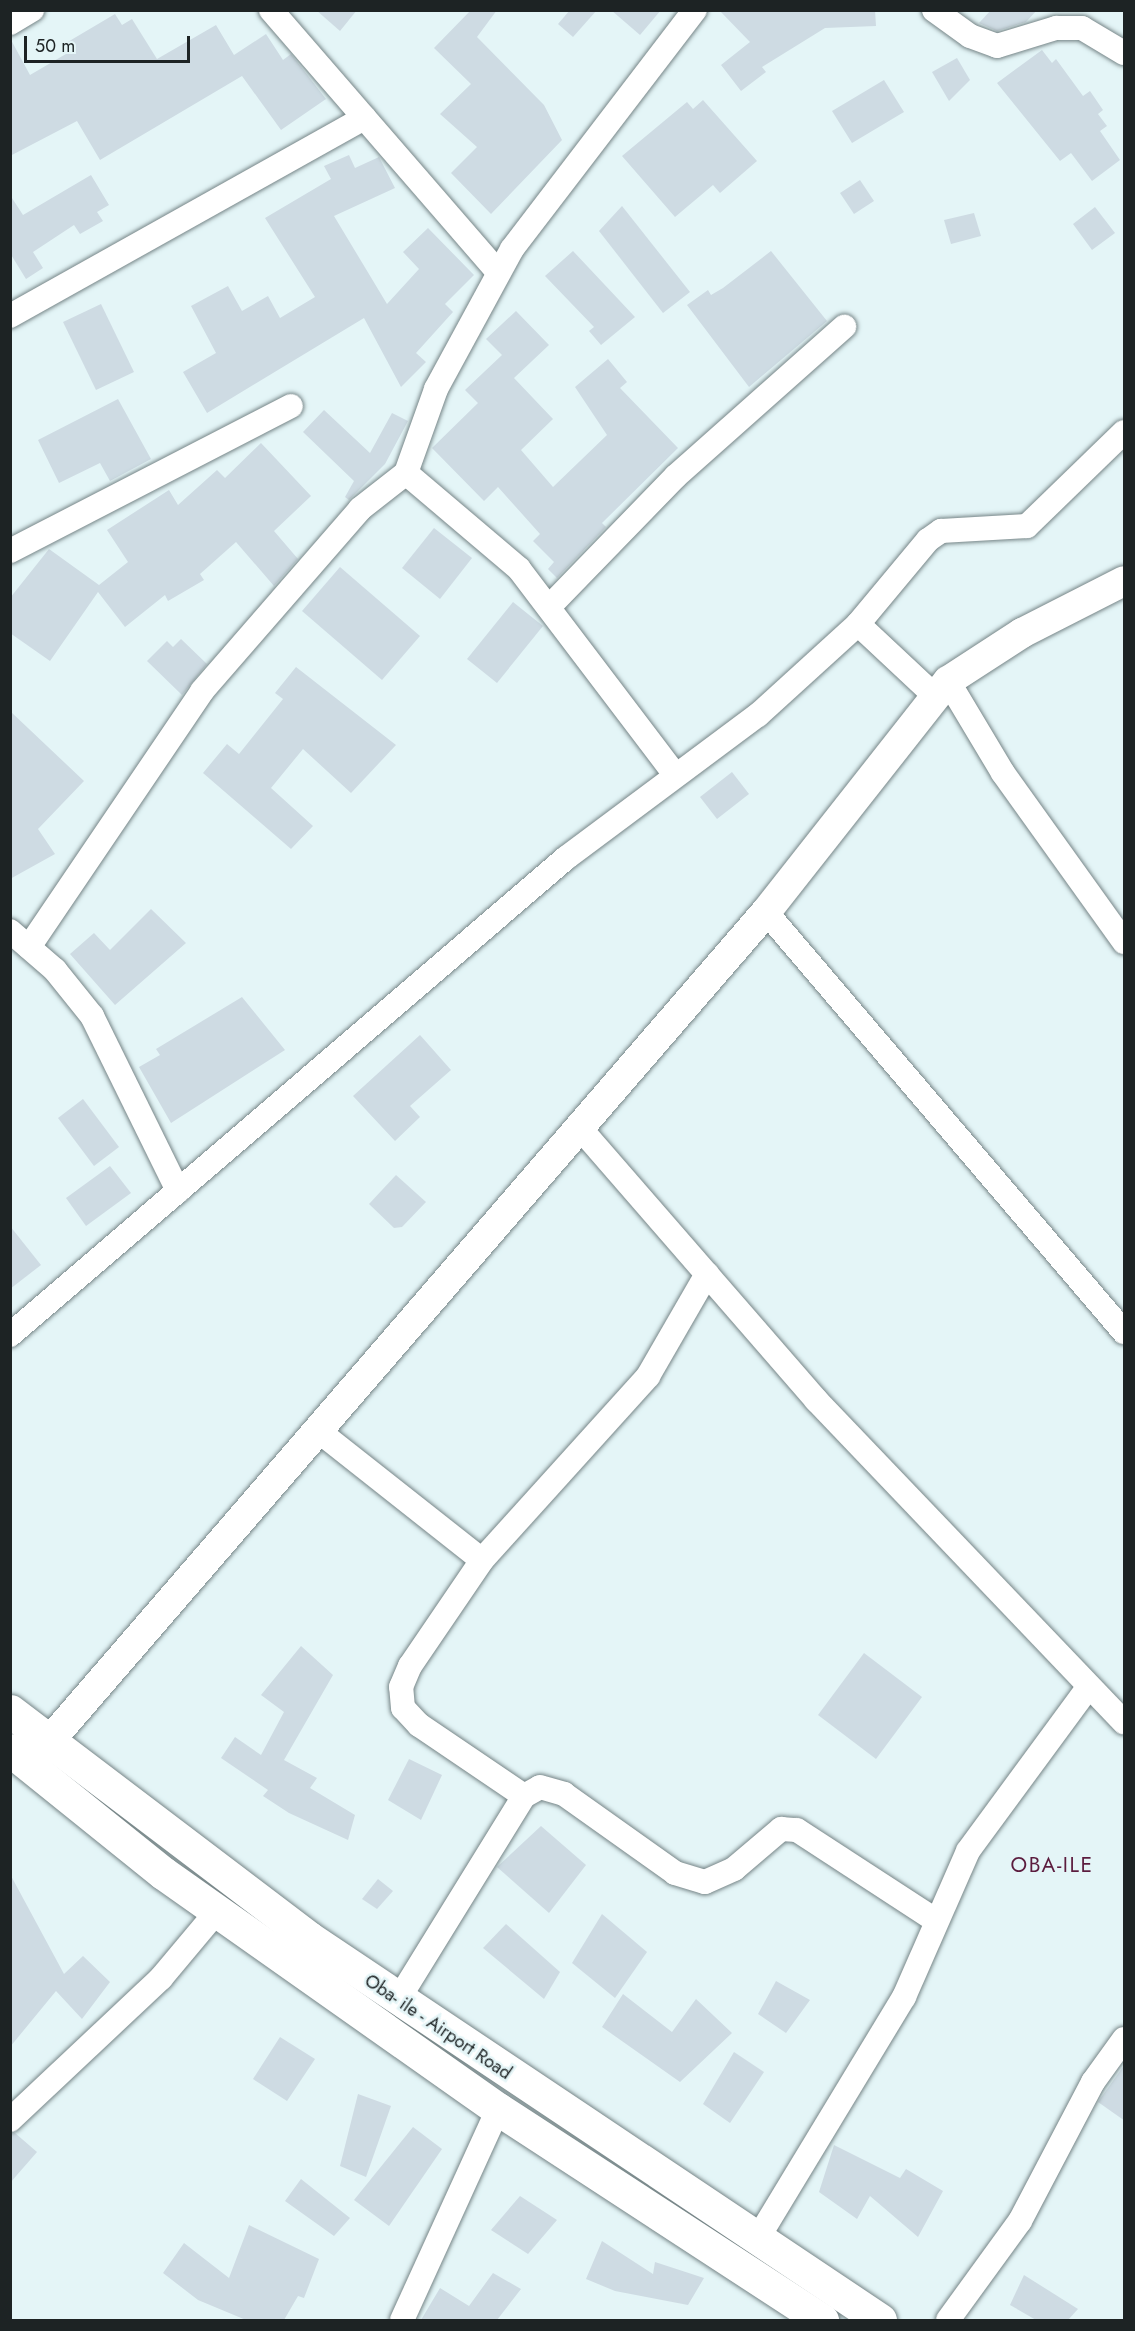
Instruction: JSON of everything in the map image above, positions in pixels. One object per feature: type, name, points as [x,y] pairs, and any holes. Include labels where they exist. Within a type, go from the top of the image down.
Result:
[{"type":"main road","name":"Oba- ile - Airport Road","points":[[12,1715],[29,1752],[163,1873],[498,2109],[822,2320]]},
{"type":"main road","name":"Oba- ile - Airport Road","points":[[29,1752],[181,1844],[398,2000],[880,2320]]},
{"type":"main road","points":[[163,1873],[181,1844]]},
{"type":"street","points":[[10,23],[32,10]]},
{"type":"street","points":[[271,10],[498,272]]},
{"type":"street","points":[[178,1191],[92,1016],[20,939],[202,691],[360,509],[406,473],[436,389],[498,272],[695,10]]},
{"type":"street","points":[[934,10],[970,36],[998,46],[1056,28],[1082,28],[1125,53]]},
{"type":"street","points":[[10,316],[364,118]]},
{"type":"street","points":[[549,608],[676,476],[844,327]]},
{"type":"street","points":[[10,551],[291,406]]},
{"type":"street","points":[[10,1335],[566,858],[674,773],[758,715],[858,624],[941,531],[1028,526],[1125,432]]},
{"type":"street","points":[[406,473],[519,569],[674,773]]},
{"type":"street","points":[[29,1752],[316,1429],[766,912],[941,688],[1022,633],[1125,581]]},
{"type":"street","points":[[858,624],[941,688],[1125,942]]},
{"type":"street","points":[[766,912],[1125,1332]]},
{"type":"street","points":[[579,1127],[816,1400],[1087,1689],[1125,1722]]},
{"type":"street","points":[[524,1796],[403,1708],[401,1687],[410,1666],[482,1560],[648,1376],[707,1274]]},
{"type":"street","points":[[316,1429],[482,1560]]},
{"type":"street","points":[[758,2238],[904,1997],[935,1920],[997,1807],[1087,1689]]},
{"type":"street","points":[[398,2000],[524,1796],[540,1787],[552,1788],[675,1873],[705,1882],[734,1869],[780,1829],[797,1830],[935,1920]]},
{"type":"street","points":[[10,2120],[161,1978],[218,1910]]},
{"type":"street","points":[[948,2320],[1020,2221],[1093,2082],[1121,2051]]},
{"type":"street","points":[[402,2320],[498,2109]]},
{"type":"building","points":[[316,10],[357,10],[340,31]]},
{"type":"building","points":[[471,10],[497,10],[477,37],[544,105],[562,140],[491,214],[451,173],[477,147],[440,114],[471,84],[434,48]]},
{"type":"building","points":[[570,10],[597,10],[573,37],[558,24]]},
{"type":"building","points":[[611,10],[661,10],[640,35]]},
{"type":"building","points":[[719,10],[875,10],[876,26],[825,28],[762,67],[766,72],[741,91],[721,65],[750,42]]},
{"type":"building","points":[[991,10],[1037,10],[1026,22],[997,31],[979,23]]},
{"type":"building","points":[[115,14],[122,25],[132,19],[157,59],[216,25],[234,55],[266,34],[283,60],[291,54],[326,99],[281,130],[242,76],[100,160],[77,121],[10,156],[10,38],[30,75],[71,51],[66,43]]},
{"type":"building","points":[[1042,50],[1052,63],[1056,59],[1083,96],[1090,91],[1103,110],[1098,114],[1107,126],[1100,131],[1120,160],[1092,181],[1071,153],[1060,161],[997,83]]},
{"type":"building","points":[[957,58],[970,80],[949,101],[932,72]]},
{"type":"building","points":[[884,80],[904,112],[852,143],[832,111]]},
{"type":"building","points":[[703,100],[757,161],[720,193],[713,185],[675,217],[622,156],[687,102],[693,109]]},
{"type":"building","points":[[349,155],[355,168],[379,157],[395,188],[334,216],[387,304],[419,269],[403,252],[428,228],[474,275],[445,304],[453,312],[416,353],[426,362],[401,387],[364,318],[207,413],[183,372],[216,353],[191,306],[228,286],[242,311],[268,296],[280,318],[315,297],[265,218],[331,179],[324,166]]},
{"type":"building","points":[[91,175],[109,205],[97,212],[103,221],[80,234],[74,225],[33,252],[43,268],[26,279],[10,253],[10,195],[23,215]]},
{"type":"building","points":[[860,180],[874,201],[854,214],[840,193]]},
{"type":"building","points":[[622,206],[690,292],[663,313],[599,231]]},
{"type":"building","points":[[1095,207],[1115,233],[1092,250],[1073,224]]},
{"type":"building","points":[[974,213],[981,236],[951,244],[944,220]]},
{"type":"building","points":[[573,251],[635,317],[601,345],[589,331],[594,327],[545,276]]},
{"type":"building","points":[[771,251],[827,321],[749,387],[687,305],[708,290],[711,295],[723,288]]},
{"type":"building","points":[[101,304],[134,372],[96,390],[63,322]]},
{"type":"building","points":[[516,311],[549,345],[514,378],[553,419],[521,450],[553,487],[607,435],[575,387],[608,359],[627,382],[620,388],[678,448],[602,523],[606,527],[557,578],[548,569],[554,562],[533,541],[540,534],[498,487],[484,501],[432,448],[478,403],[465,390],[502,355],[486,339]]},
{"type":"building","points":[[118,399],[151,459],[110,481],[100,463],[59,483],[38,440]]},
{"type":"building","points":[[324,410],[370,453],[392,413],[408,421],[385,464],[349,500],[345,497],[354,481],[303,432]]},
{"type":"building","points":[[261,443],[311,496],[274,531],[298,559],[274,586],[236,542],[200,574],[204,580],[168,601],[165,595],[125,627],[98,592],[50,661],[10,633],[10,598],[49,549],[99,585],[128,562],[107,530],[169,490],[178,505],[217,470],[225,478]]},
{"type":"building","points":[[434,528],[472,558],[440,599],[402,568]]},
{"type":"building","points":[[340,567],[420,636],[382,680],[302,611]]},
{"type":"building","points":[[513,602],[543,626],[497,683],[467,659]]},
{"type":"building","points":[[181,639],[207,664],[182,695],[147,661],[167,641],[173,647]]},
{"type":"building","points":[[296,667],[396,745],[351,793],[303,749],[271,788],[313,826],[291,849],[203,773],[227,744],[239,754],[283,699],[275,693]]},
{"type":"building","points":[[10,711],[84,781],[38,829],[55,854],[10,879]]},
{"type":"building","points":[[732,772],[749,794],[717,819],[700,797]]},
{"type":"building","points":[[151,909],[186,943],[115,1005],[70,954],[94,933],[110,950]]},
{"type":"building","points":[[242,997],[285,1050],[171,1123],[139,1067],[160,1055],[156,1049]]},
{"type":"building","points":[[420,1035],[451,1070],[410,1106],[420,1117],[395,1141],[353,1096]]},
{"type":"building","points":[[83,1099],[119,1147],[94,1166],[58,1118]]},
{"type":"building","points":[[110,1166],[131,1193],[86,1226],[66,1198]]},
{"type":"building","points":[[396,1175],[426,1202],[402,1227],[394,1228],[369,1204]]},
{"type":"building","points":[[10,1226],[41,1265],[10,1289]]},
{"type":"building","points":[[301,1646],[333,1675],[284,1760],[317,1778],[310,1788],[355,1815],[348,1840],[289,1813],[263,1796],[268,1790],[221,1758],[235,1737],[261,1755],[284,1712],[261,1695]]},
{"type":"building","points":[[864,1653],[922,1697],[876,1759],[818,1715]]},
{"type":"building","points":[[409,1759],[442,1775],[421,1820],[388,1800]]},
{"type":"building","points":[[541,1826],[586,1865],[549,1913],[497,1867]]},
{"type":"building","points":[[10,1874],[64,1974],[83,1956],[110,1982],[82,2019],[56,1991],[10,2047]]},
{"type":"building","points":[[378,1879],[393,1891],[377,1909],[362,1899]]},
{"type":"building","points":[[602,1914],[647,1952],[615,1998],[572,1963]]},
{"type":"building","points":[[506,1924],[560,1972],[544,1999],[483,1948]]},
{"type":"building","points":[[776,1981],[810,2000],[786,2033],[758,2014]]},
{"type":"building","points":[[623,1994],[672,2032],[696,1999],[732,2033],[680,2082],[602,2027]]},
{"type":"building","points":[[280,2037],[315,2059],[287,2101],[253,2079]]},
{"type":"building","points":[[734,2052],[764,2072],[730,2123],[703,2104]]},
{"type":"building","points":[[1125,2064],[1125,2121],[1098,2102]]},
{"type":"building","points":[[358,2094],[391,2106],[366,2177],[340,2166]]},
{"type":"building","points":[[413,2127],[442,2149],[389,2226],[354,2200]]},
{"type":"building","points":[[15,2133],[37,2152],[10,2183],[10,2134]]},
{"type":"building","points":[[834,2145],[900,2178],[906,2169],[943,2191],[918,2237],[870,2196],[857,2219],[819,2192]]},
{"type":"building","points":[[301,2179],[350,2218],[334,2236],[285,2201]]},
{"type":"building","points":[[520,2196],[557,2220],[528,2254],[491,2230]]},
{"type":"building","points":[[249,2225],[319,2259],[304,2298],[298,2296],[284,2320],[246,2320],[198,2300],[163,2273],[184,2243],[229,2278]]},
{"type":"building","points":[[602,2241],[653,2274],[655,2262],[704,2278],[688,2305],[615,2291],[586,2279]]},
{"type":"building","points":[[493,2273],[521,2289],[497,2320],[421,2320],[440,2288],[469,2306]]},
{"type":"building","points":[[1024,2275],[1078,2309],[1068,2320],[1036,2320],[1010,2305]]},
{"type":"district","name":"OBA-ILE","points":[[1052,1865]]}]
